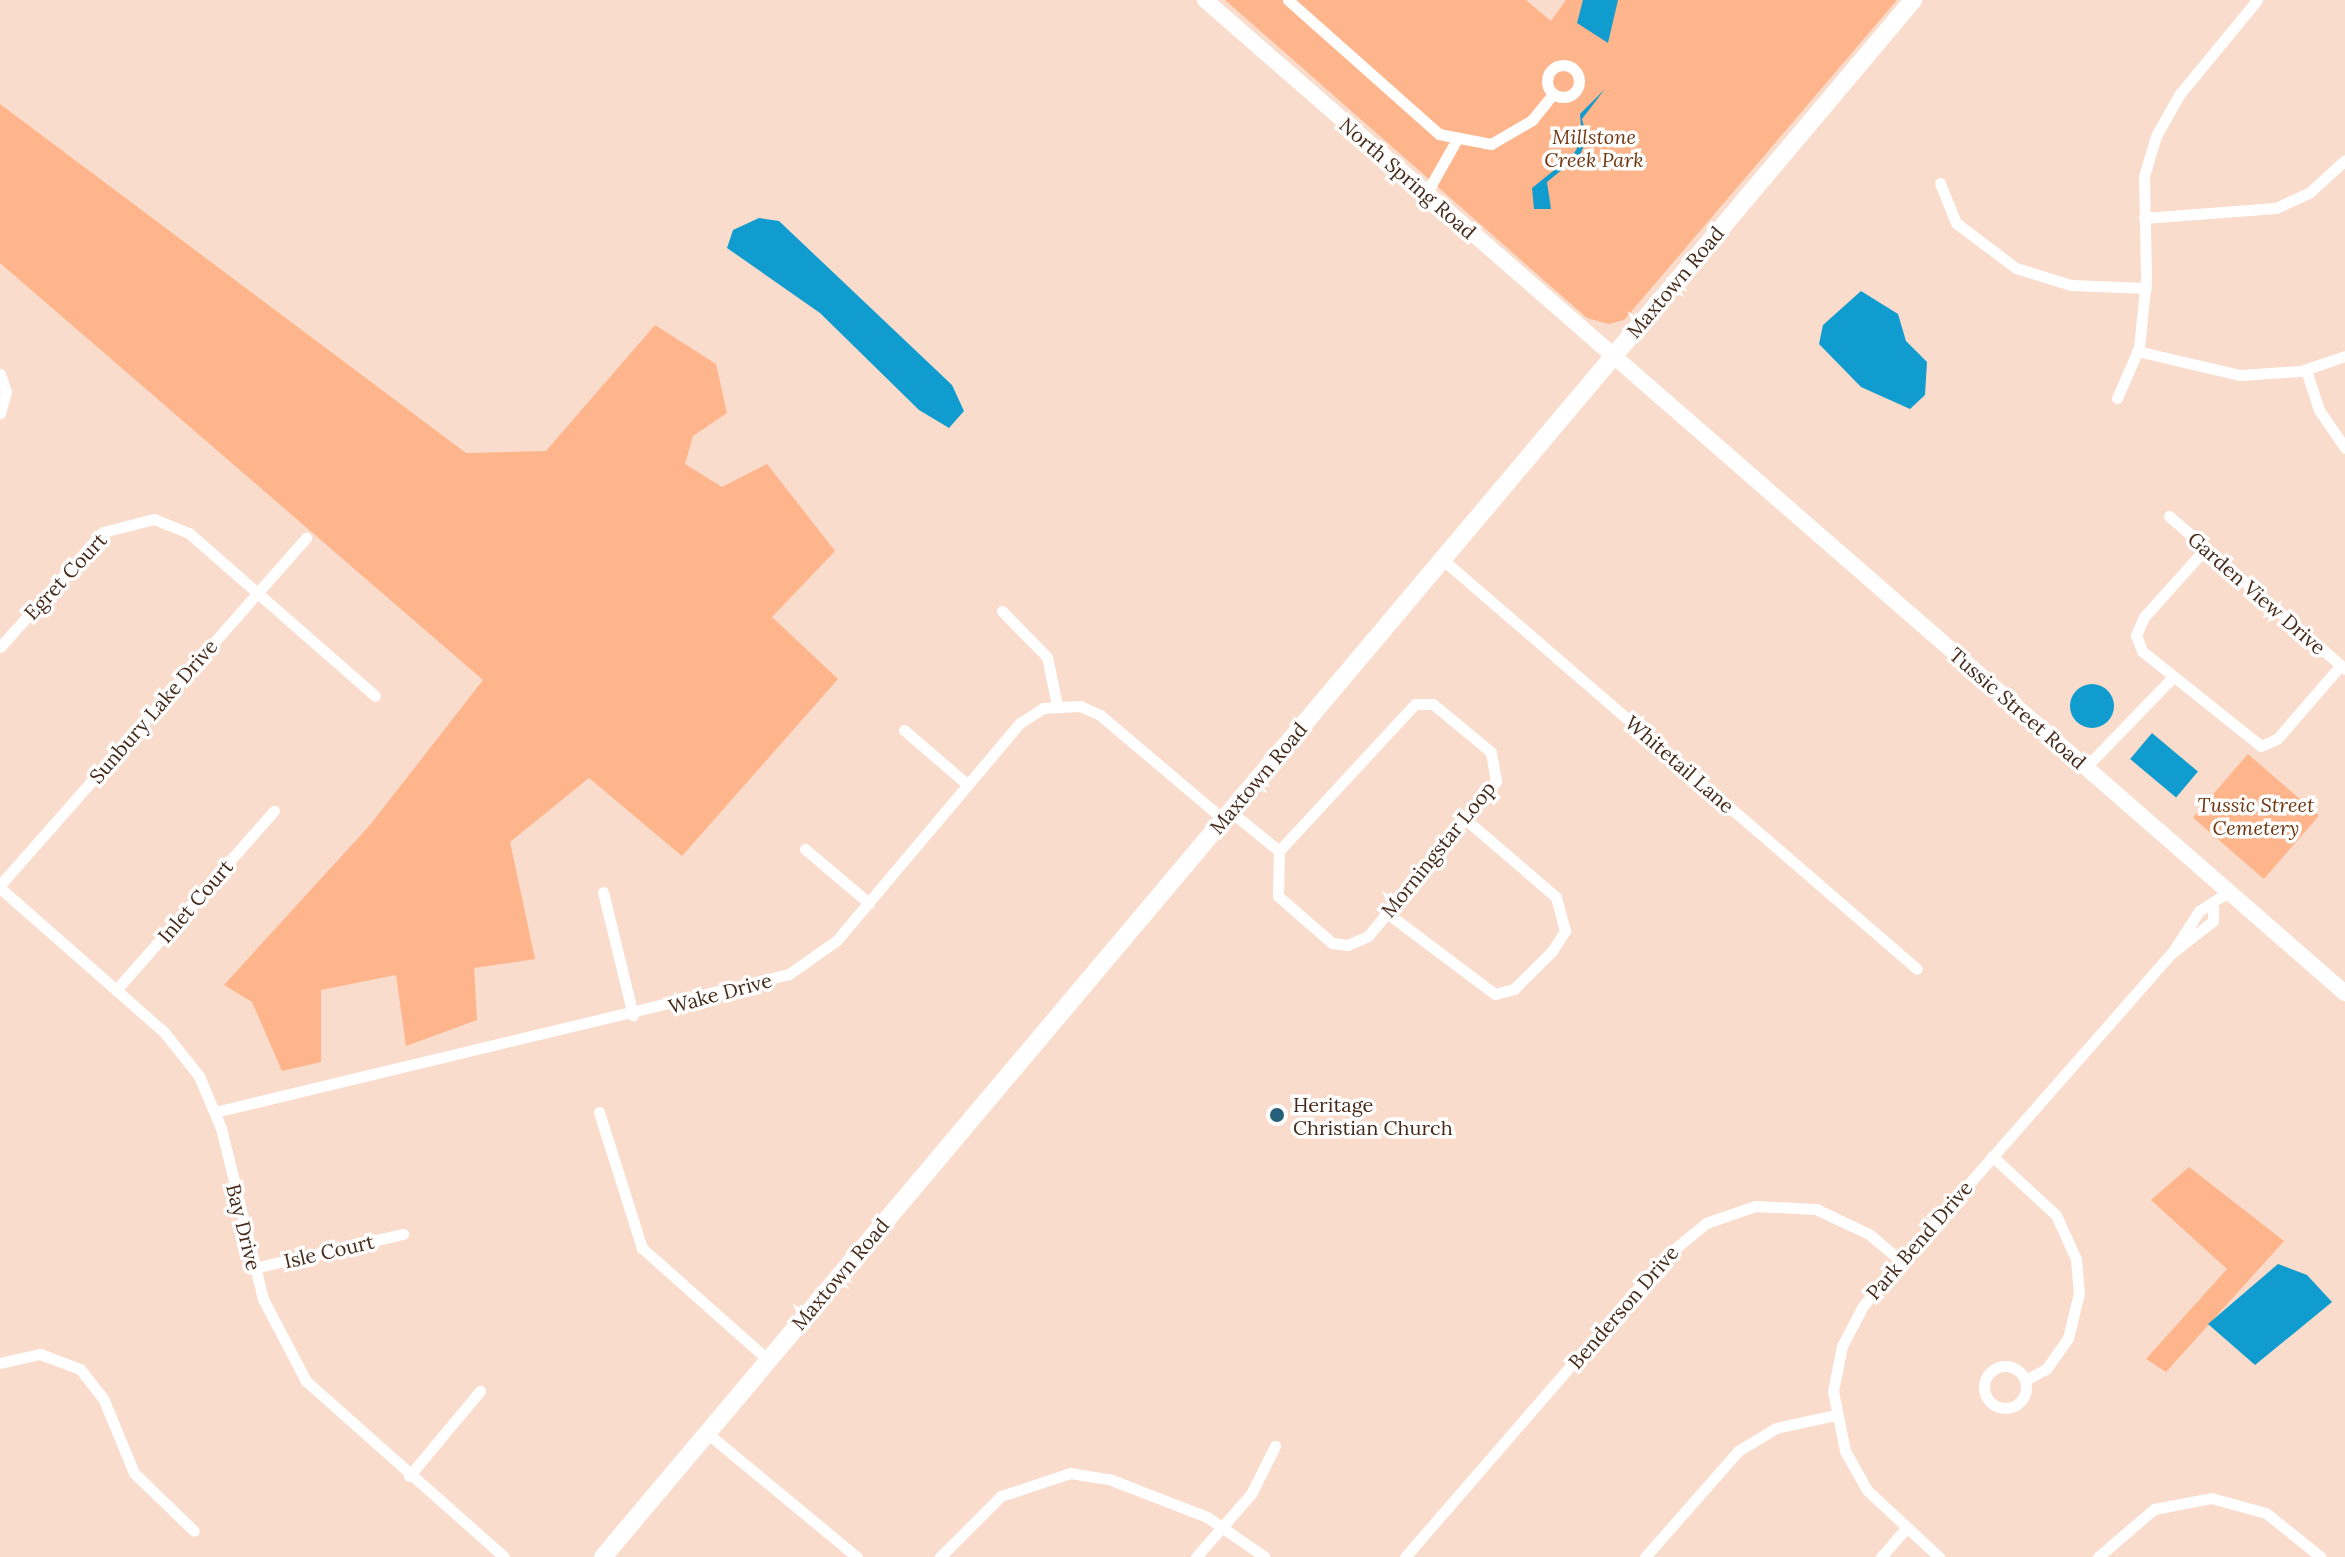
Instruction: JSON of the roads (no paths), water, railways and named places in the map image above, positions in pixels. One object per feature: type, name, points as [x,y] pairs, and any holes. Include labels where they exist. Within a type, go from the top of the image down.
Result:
[{"type":"main road","name":"North Spring Road","points":[[1205,0],[1691,424]]},
{"type":"main road","name":"Maxtown Road","points":[[603,1557],[1913,0]]},
{"type":"main road","name":"Tussic Street Road","points":[[1691,424],[2345,993]]},
{"type":"street","points":[[1288,0],[1405,110],[1457,139],[1491,144],[1532,120],[1553,94]]},
{"type":"street","points":[[2117,398],[2137,351],[2146,288],[2144,176],[2164,118],[2257,0]]},
{"type":"street","points":[[1426,194],[1457,139]]},
{"type":"street","points":[[2144,218],[2276,208],[2310,192],[2345,160]]},
{"type":"street","points":[[1940,183],[1956,223],[2016,268],[2071,285],[2146,288]]},
{"type":"street","points":[[2137,351],[2219,373],[2306,370],[2345,356]]},
{"type":"street","points":[[2306,370],[2319,410],[2345,448]]},
{"type":"street","points":[[0,374],[6,393],[0,413]]},
{"type":"street","name":"Garden View Drive","points":[[2169,516],[2343,668]]},
{"type":"street","name":"Egret Court","points":[[0,647],[92,542],[131,520],[176,525],[258,592],[375,696]]},
{"type":"street","name":"Sunbury Lake Drive","points":[[0,886],[306,538]]},
{"type":"street","points":[[2205,549],[2136,635],[2142,651],[2261,746],[2277,739],[2343,668]]},
{"type":"street","name":"Whitetail Lane","points":[[1442,559],[1917,969]]},
{"type":"street","points":[[1002,611],[1047,657],[1057,705],[1100,715],[1226,815],[1279,851]]},
{"type":"street","points":[[2086,767],[2173,677]]},
{"type":"street","name":"Morningstar Loop","points":[[1415,704],[1433,704],[1491,752],[1496,781],[1465,819],[1368,936],[1332,943],[1278,896],[1279,851],[1415,704]]},
{"type":"street","name":"Wake Drive","points":[[215,1112],[633,1015],[789,974],[837,940],[1020,723],[1057,705]]},
{"type":"street","points":[[904,730],[968,785]]},
{"type":"street","name":"Inlet Court","points":[[116,990],[274,811]]},
{"type":"street","points":[[1387,913],[1495,994],[1514,989],[1552,951],[1565,931],[1556,897],[1465,819]]},
{"type":"street","points":[[805,849],[869,903]]},
{"type":"street","name":"Bay Drive","points":[[0,886],[181,1051],[215,1112],[254,1268],[274,1328],[306,1381],[409,1476],[504,1557]]},
{"type":"street","points":[[603,892],[633,1015]]},
{"type":"street","name":"Park Bend Drive","points":[[1939,1557],[1906,1528],[1855,1471],[1835,1415],[1836,1368],[1847,1336],[1901,1261],[2172,953],[2213,921],[2213,908],[2228,892]]},
{"type":"street","points":[[599,1112],[642,1248],[768,1360]]},
{"type":"street","points":[[1992,1156],[2056,1215],[2076,1259],[2079,1293],[2068,1338],[2046,1369],[2027,1379]]},
{"type":"street","name":"Benderson Drive","points":[[1405,1557],[1666,1256],[1706,1223],[1755,1206],[1806,1207],[1848,1221],[1901,1261]]},
{"type":"street","name":"Isle Court","points":[[254,1268],[403,1234]]},
{"type":"street","points":[[0,1363],[40,1354],[80,1369],[103,1398],[134,1473],[194,1531]]},
{"type":"street","points":[[409,1476],[480,1391]]},
{"type":"street","points":[[1645,1557],[1738,1451],[1776,1428],[1835,1415]]},
{"type":"street","points":[[707,1433],[857,1557]]},
{"type":"street","points":[[1196,1557],[1224,1525],[1275,1446]]},
{"type":"street","points":[[940,1557],[1001,1496],[1051,1475],[1109,1479],[1224,1525],[1265,1557]]},
{"type":"street","points":[[2098,1557],[2154,1509],[2211,1498],[2266,1513],[2321,1557]]},
{"type":"street","points":[[1881,1557],[1906,1528]]},
{"type":"water","points":[[1583,0],[1618,0],[1608,43],[1577,23]]},
{"type":"water","points":[[1605,89],[1582,119],[1587,138],[1580,155],[1547,182],[1551,209],[1534,209],[1532,188],[1573,155],[1582,140],[1580,114]]},
{"type":"water","points":[[759,218],[779,221],[952,385],[964,411],[949,428],[919,410],[820,313],[727,248],[733,230]]},
{"type":"water","points":[[1861,291],[1898,314],[1906,341],[1927,362],[1925,395],[1910,409],[1861,387],[1819,344],[1823,325]]},
{"type":"water","points":[[2092,684],[2108,690],[2114,706],[2108,722],[2092,728],[2076,722],[2070,706],[2076,690]]},
{"type":"water","points":[[2152,733],[2198,772],[2176,798],[2130,759]]},
{"type":"water","points":[[2278,1264],[2307,1275],[2332,1302],[2255,1365],[2208,1324]]},
{"type":"place","name":"Heritage Christian Church","points":[[1277,1115]]},
{"type":"park label","name":"Millstone Creek Park","points":[[1594,148]]},
{"type":"park label","name":"Tussic Street Cemetery","points":[[2256,816]]}]
